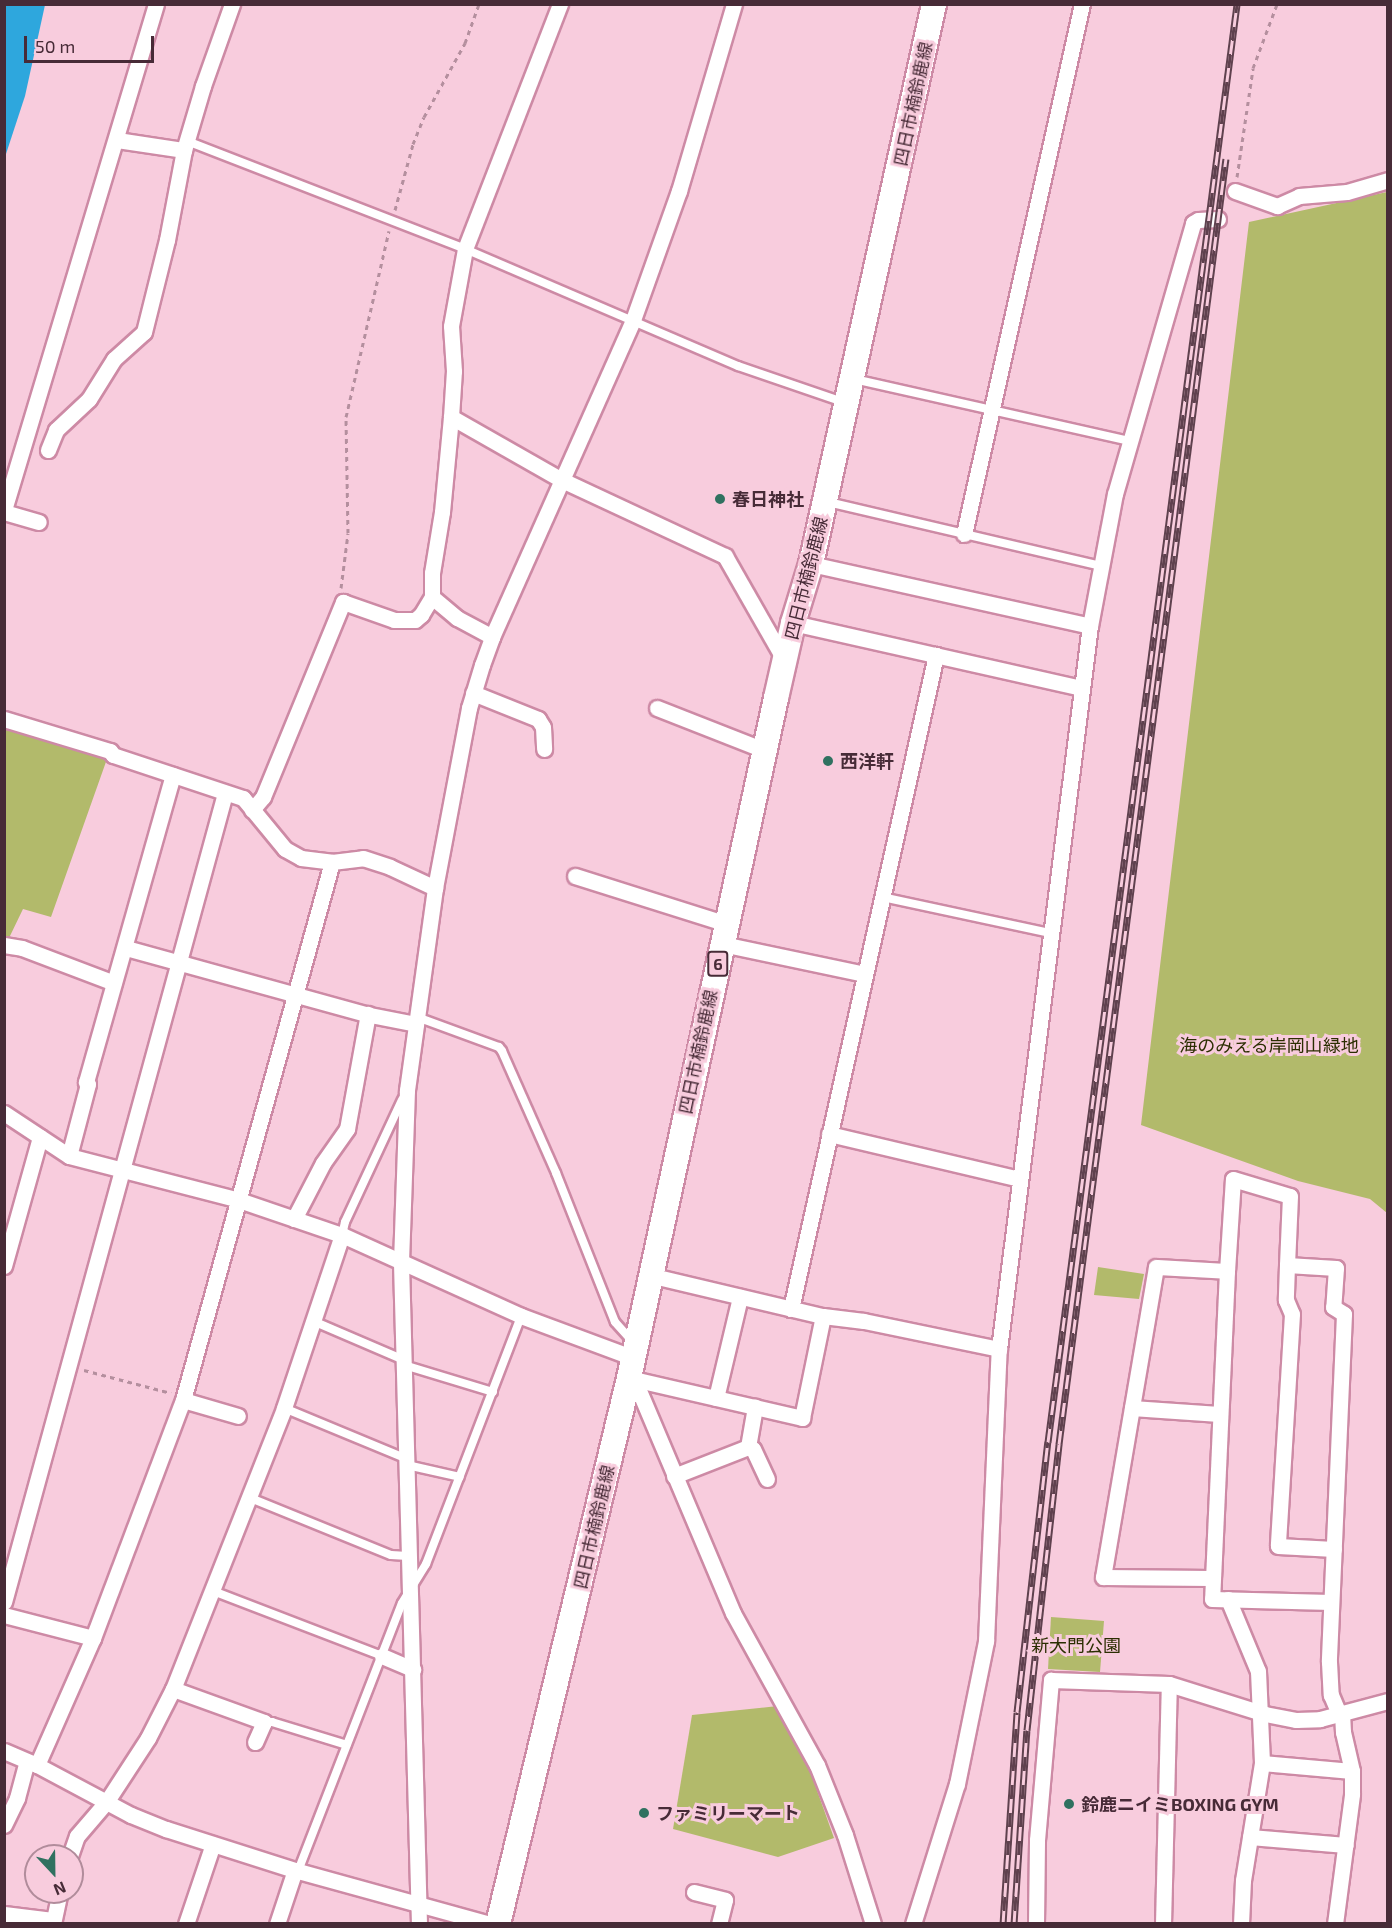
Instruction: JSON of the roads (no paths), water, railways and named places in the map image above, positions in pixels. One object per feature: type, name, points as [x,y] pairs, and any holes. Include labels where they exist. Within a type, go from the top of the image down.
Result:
[{"type":"main road","name":"四日市楠鈴鹿線","points":[[498,1923],[632,1365],[649,1275],[793,623],[811,564],[934,4]]},
{"type":"street","points":[[39,522],[4,511],[156,4]]},
{"type":"street","points":[[25,444],[55,452],[56,430],[89,399],[114,359],[144,332],[167,240],[185,146],[232,4]]},
{"type":"street","points":[[252,810],[263,797],[343,602],[394,620],[415,620],[422,615],[432,597],[432,573],[442,512],[451,417],[454,371],[451,326],[465,249],[560,4]]},
{"type":"street","points":[[419,1923],[401,1262],[407,1090],[435,888],[473,693],[492,637],[633,320],[682,180],[734,4]]},
{"type":"street","points":[[964,534],[1082,4]]},
{"type":"street","points":[[117,140],[185,146]]},
{"type":"street","points":[[1235,192],[1277,206],[1299,196],[1347,192],[1388,180]]},
{"type":"street","points":[[914,1923],[957,1784],[986,1641],[999,1349],[1090,626],[1115,494],[1193,223],[1198,220],[1218,219]]},
{"type":"street","points":[[451,417],[562,480],[725,556],[785,661]]},
{"type":"street","points":[[811,564],[1090,626]]},
{"type":"street","points":[[432,597],[457,618],[492,637]]},
{"type":"street","points":[[793,623],[1081,688]]},
{"type":"street","points":[[791,1309],[936,655]]},
{"type":"street","points":[[473,693],[538,719],[543,727],[544,749]]},
{"type":"street","points":[[657,708],[765,750]]},
{"type":"street","points":[[4,719],[110,751],[113,755],[243,798],[285,849],[301,858],[332,862],[363,858],[435,888]]},
{"type":"street","points":[[69,1156],[114,983],[123,951],[126,948],[173,775]]},
{"type":"street","points":[[4,1602],[124,1170],[225,793]]},
{"type":"street","points":[[4,1825],[93,1638],[183,1398],[297,996],[332,862]]},
{"type":"street","points":[[575,876],[724,934],[864,974]]},
{"type":"street","points":[[4,945],[22,948],[114,983]]},
{"type":"street","points":[[126,948],[368,1014],[417,1020]]},
{"type":"street","points":[[294,1219],[322,1163],[347,1129],[368,1014]]},
{"type":"street","points":[[4,1113],[69,1156],[239,1200],[342,1235],[632,1365],[716,1398],[802,1418],[823,1316]]},
{"type":"street","points":[[829,1134],[1020,1179]]},
{"type":"street","points":[[4,1266],[40,1137]]},
{"type":"street","points":[[1331,1602],[1212,1599],[1219,1414],[1233,1179],[1290,1196],[1286,1300],[1292,1314],[1278,1546],[1334,1549]]},
{"type":"street","points":[[74,1844],[77,1836],[107,1801],[148,1738],[173,1689],[284,1408],[342,1235]]},
{"type":"street","points":[[1287,1265],[1336,1268],[1333,1307],[1344,1314],[1331,1602],[1331,1695],[1340,1714],[1352,1771],[1346,1845],[1335,1923]]},
{"type":"street","points":[[1211,1578],[1103,1577],[1156,1267],[1227,1271]]},
{"type":"street","points":[[649,1275],[823,1316],[864,1321],[999,1349]]},
{"type":"street","points":[[716,1398],[740,1297]]},
{"type":"street","points":[[632,1365],[674,1476],[738,1622],[817,1765],[845,1835],[873,1923]]},
{"type":"street","points":[[183,1398],[238,1416]]},
{"type":"street","points":[[748,1447],[755,1407]]},
{"type":"street","points":[[1132,1408],[1219,1414]]},
{"type":"street","points":[[674,1476],[748,1447],[753,1449],[767,1479]]},
{"type":"street","points":[[1228,1599],[1258,1671],[1260,1713],[1262,1763],[1243,1880],[1242,1923]]},
{"type":"street","points":[[4,1615],[93,1638]]},
{"type":"street","points":[[382,1656],[412,1669]]},
{"type":"street","points":[[1036,1923],[1037,1840],[1051,1680],[1169,1684],[1260,1713],[1296,1720],[1340,1714],[1388,1701]]},
{"type":"street","points":[[1163,1923],[1169,1684]]},
{"type":"street","points":[[173,1689],[264,1722],[255,1742]]},
{"type":"street","points":[[4,1751],[132,1815],[213,1844],[296,1870],[491,1923]]},
{"type":"street","points":[[1262,1763],[1352,1771]]},
{"type":"street","points":[[1250,1837],[1346,1845]]},
{"type":"street","points":[[186,1923],[213,1844]]},
{"type":"street","points":[[277,1923],[296,1870]]},
{"type":"street","points":[[694,1892],[725,1900],[719,1923]]},
{"type":"street","points":[[4,1914],[53,1922],[57,1904]]},
{"type":"lane","points":[[185,146],[465,249],[738,366],[847,403]]},
{"type":"lane","points":[[853,379],[1130,441]]},
{"type":"lane","points":[[825,502],[1101,566]]},
{"type":"lane","points":[[882,897],[1050,933]]},
{"type":"lane","points":[[417,1020],[499,1047],[556,1173],[632,1365]]},
{"type":"lane","points":[[342,1235],[354,1202],[407,1090]]},
{"type":"lane","points":[[296,1870],[409,1592],[426,1564],[521,1316]]},
{"type":"lane","points":[[313,1321],[404,1362],[493,1392]]},
{"type":"lane","points":[[284,1408],[407,1462],[460,1477]]},
{"type":"lane","points":[[248,1497],[391,1555],[408,1556]]},
{"type":"lane","points":[[213,1591],[382,1656]]},
{"type":"lane","points":[[264,1722],[272,1722],[347,1745]]},
{"type":"water","points":[[5,4],[45,5],[25,96],[5,157]]},
{"type":"railway","points":[[1003,1924],[1017,1712],[1048,1442],[1237,4]]},
{"type":"railway","points":[[1014,1924],[1027,1730],[1059,1444],[1226,159]]},
{"type":"place","name":"春日神社","points":[[720,499]]},
{"type":"place","name":"西洋軒","points":[[828,761]]},
{"type":"place","name":"鈴鹿ニイミBOXING GYM","points":[[1069,1804]]},
{"type":"place","name":"ファミリーマート","points":[[644,1813]]},
{"type":"park label","name":"海のみえる岸岡山緑地","points":[[1269,1045]]},
{"type":"park label","name":"新大門公園","points":[[1076,1645]]}]
